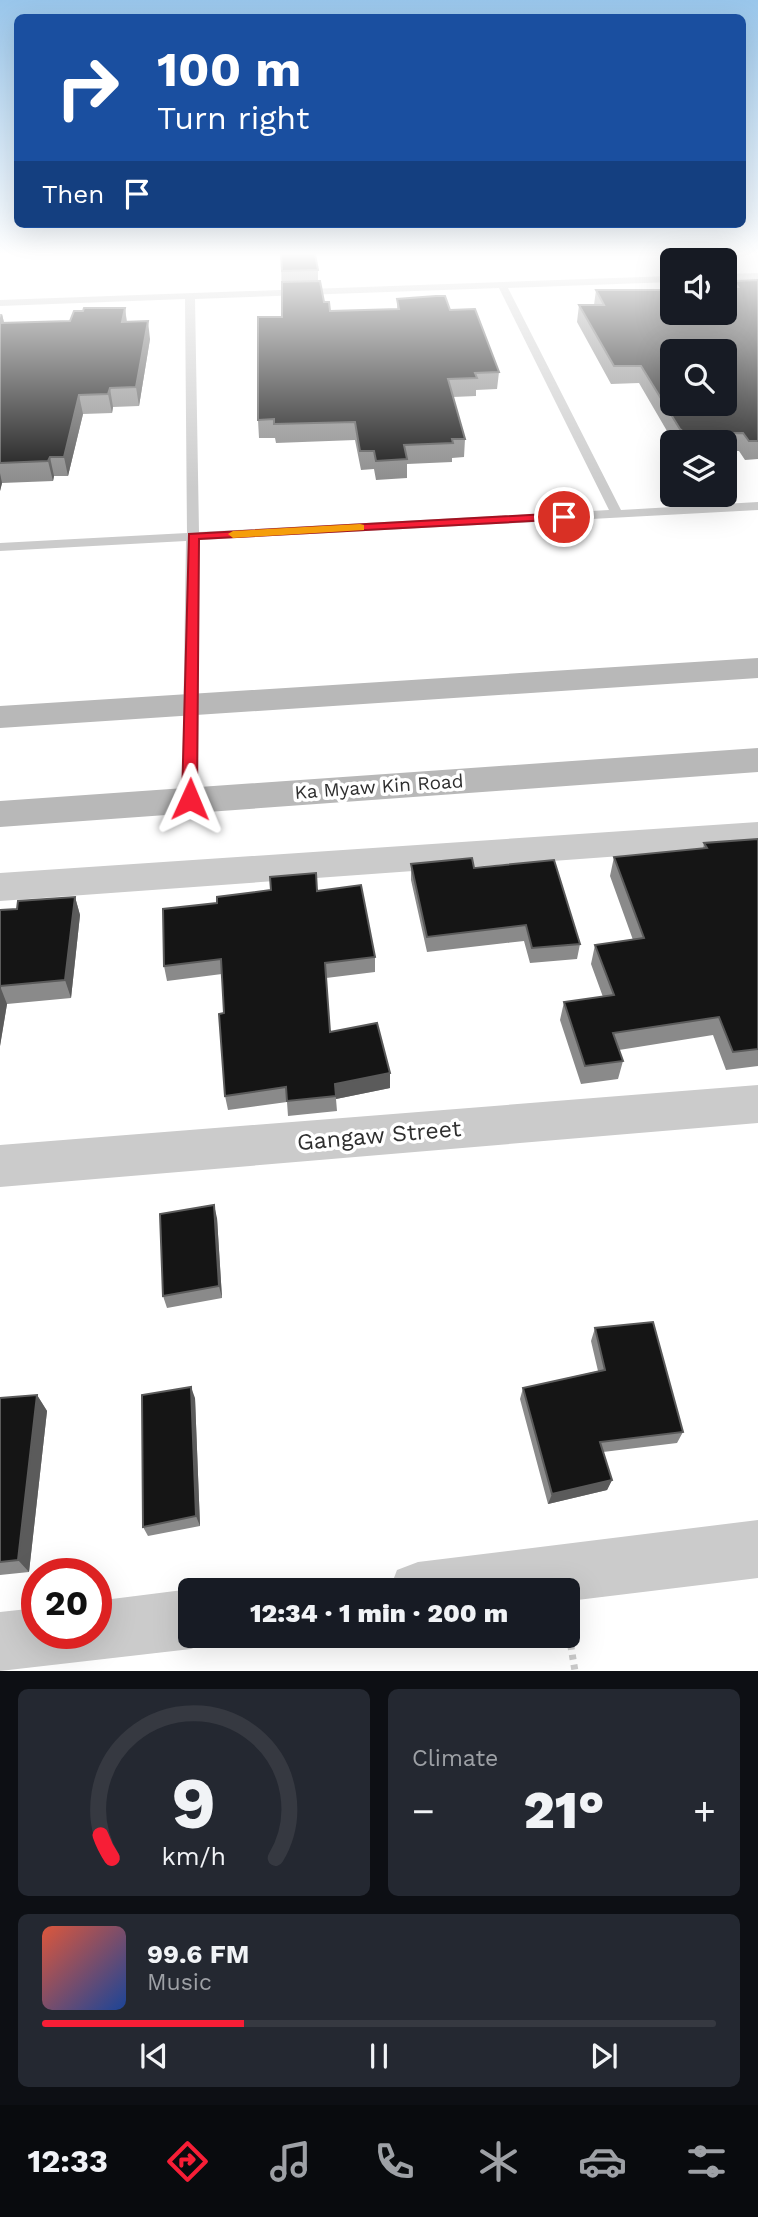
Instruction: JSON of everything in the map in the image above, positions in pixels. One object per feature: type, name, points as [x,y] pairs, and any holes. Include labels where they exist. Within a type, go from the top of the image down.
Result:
[{"type":"main road","points":[[0,717],[758,668]]},
{"type":"main road","name":"Ka Myaw Kin Road","points":[[0,814],[758,760]]},
{"type":"street","points":[[0,887],[758,834]]},
{"type":"street","name":"Gangaw Street","points":[[0,1166],[758,1104]]},
{"type":"street","points":[[523,1578],[758,1549]]},
{"type":"street","points":[[112,1629],[178,1621]]},
{"type":"street","points":[[0,1642],[21,1640]]},
{"type":"lane","points":[[190,332],[193,536],[190,799]]},
{"type":"lane","points":[[526,332],[617,514]]},
{"type":"lane","points":[[0,547],[758,506]]},
{"type":"path","points":[[571,1648],[575,1671]]},
{"type":"building","points":[[0,332],[146,332],[136,387],[110,388],[108,394],[79,395],[64,457],[50,457],[48,461],[0,463]]},
{"type":"building","points":[[258,332],[484,332],[499,372],[475,373],[477,378],[448,379],[465,439],[452,439],[453,443],[404,445],[407,459],[376,461],[374,451],[360,451],[355,422],[274,424],[274,419],[258,420]]},
{"type":"building","points":[[594,332],[758,332],[758,441],[749,441],[743,433],[737,433],[737,430],[681,430],[672,416],[737,416],[737,339],[660,339],[660,397],[641,366],[614,366]]},
{"type":"building","points":[[758,839],[758,1049],[733,1052],[719,1017],[613,1033],[623,1061],[585,1066],[564,1002],[614,995],[595,945],[644,938],[614,857],[707,848],[704,843]]},
{"type":"building","points":[[472,858],[474,868],[554,860],[580,944],[532,948],[526,925],[427,937],[411,864]]},
{"type":"building","points":[[316,873],[317,891],[361,885],[375,957],[325,963],[330,1032],[377,1023],[390,1073],[335,1084],[336,1096],[287,1101],[286,1087],[225,1096],[219,1014],[224,1013],[221,959],[164,966],[163,909],[217,903],[217,897],[271,890],[270,877]]},
{"type":"building","points":[[75,897],[65,980],[0,986],[0,910],[17,909],[18,901]]},
{"type":"building","points":[[214,1205],[219,1286],[163,1296],[160,1214]]},
{"type":"building","points":[[653,1322],[683,1432],[600,1442],[612,1480],[552,1494],[523,1388],[605,1370],[595,1328]]},
{"type":"building","points":[[191,1387],[196,1516],[143,1527],[142,1395]]},
{"type":"building","points":[[37,1395],[18,1560],[0,1562],[0,1398]]},
{"type":"slow traffic","points":[[233,534],[360,527]]},
{"type":"route","points":[[190,799],[193,536],[564,517]]}]
